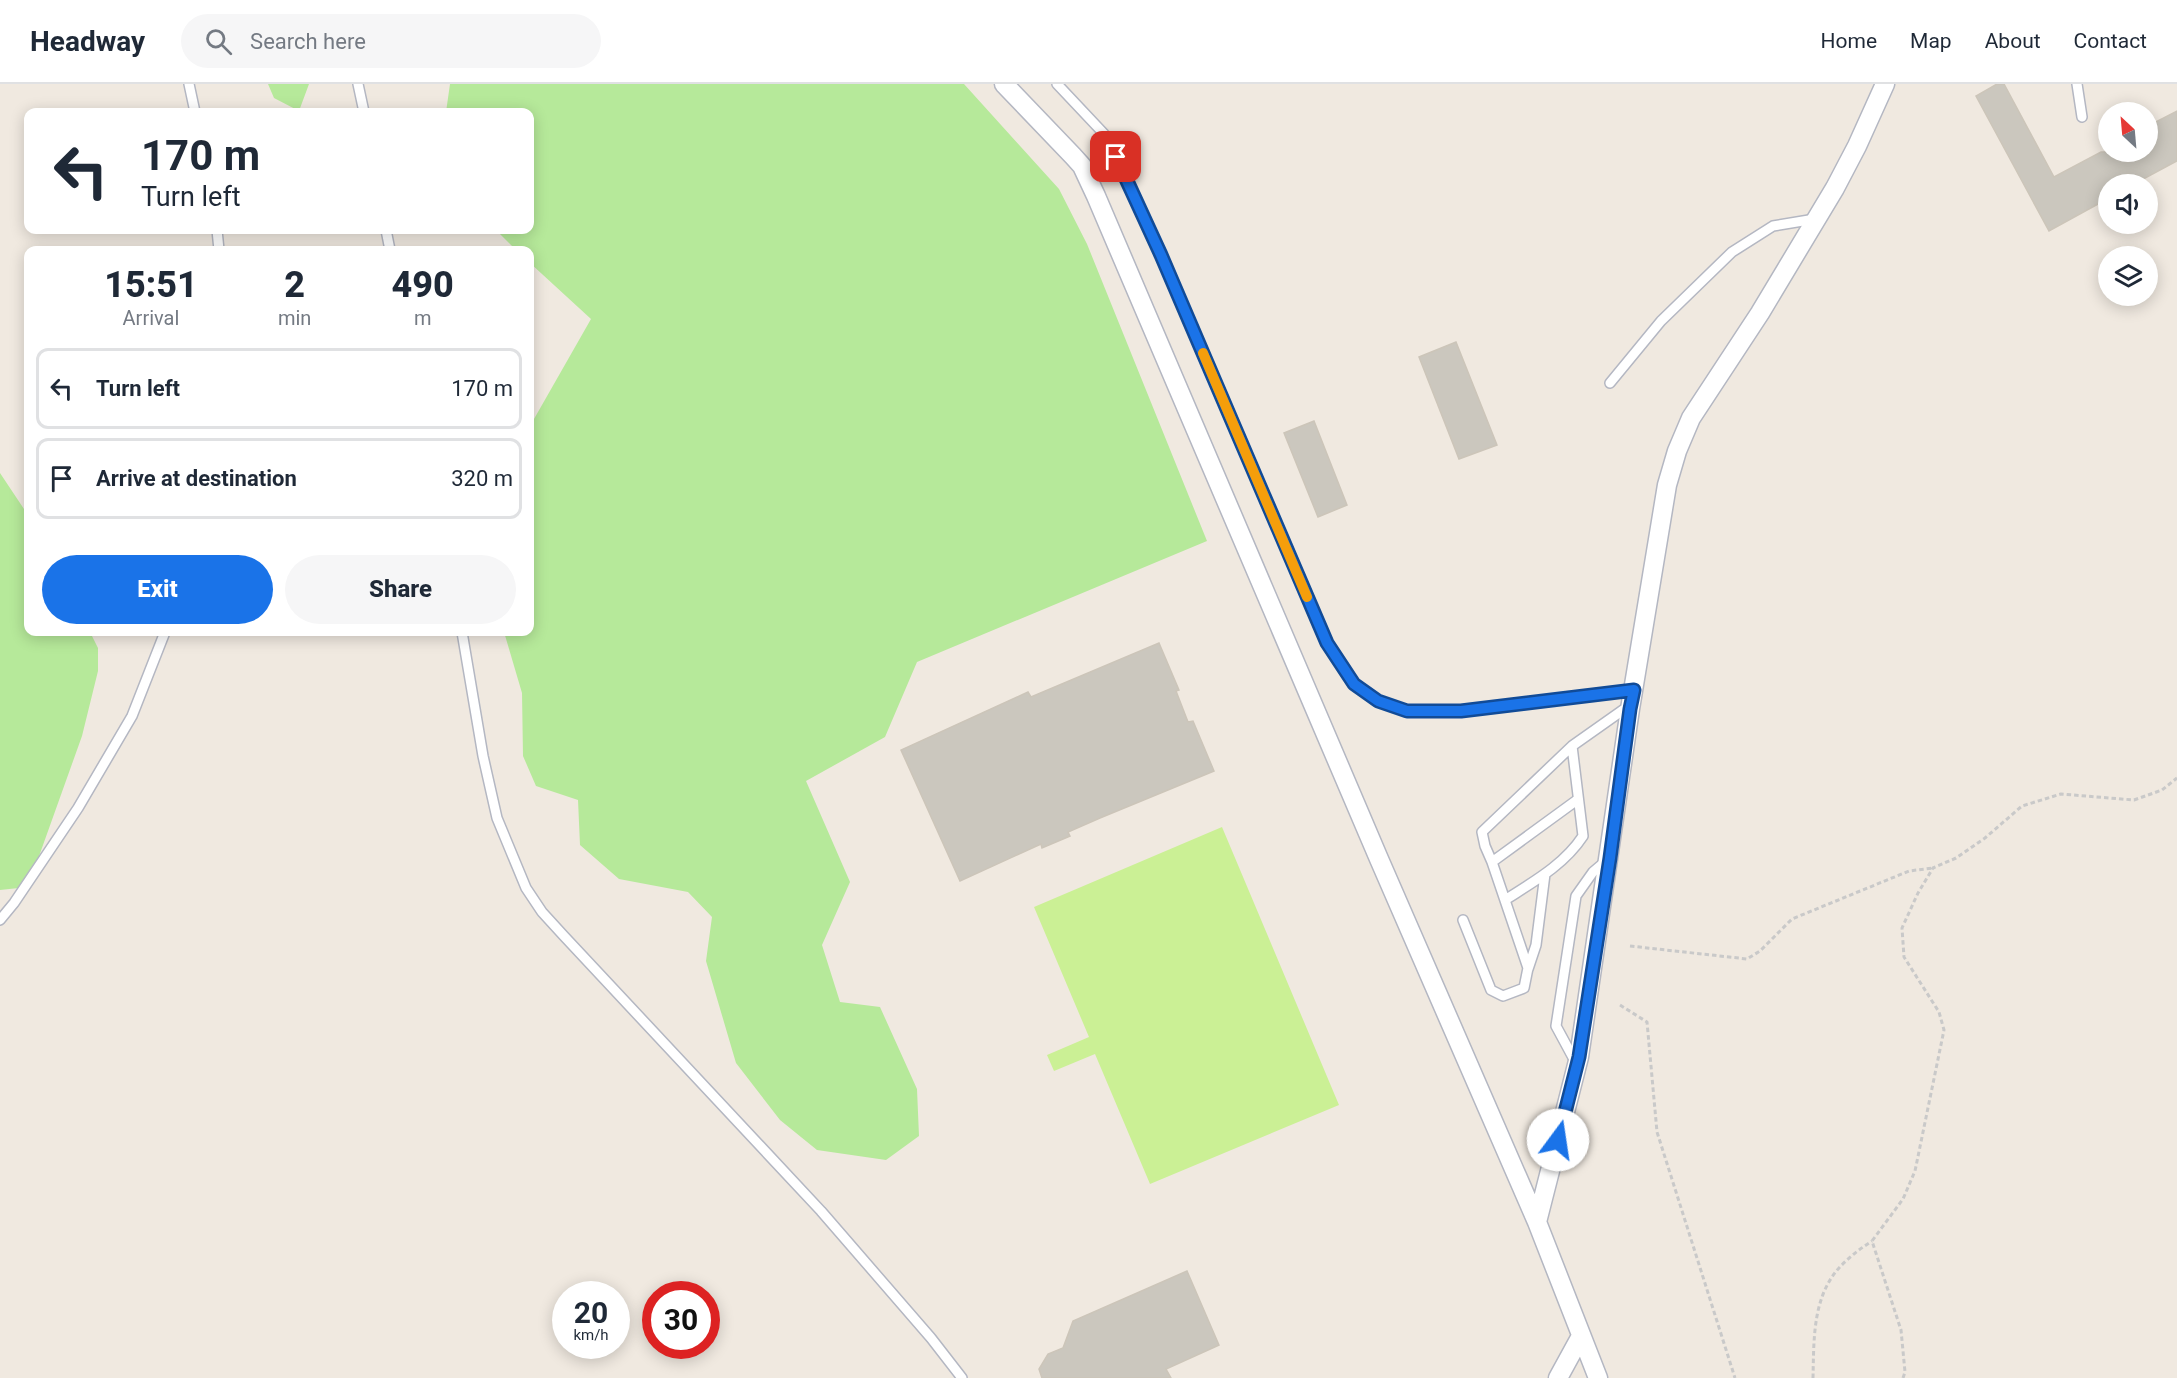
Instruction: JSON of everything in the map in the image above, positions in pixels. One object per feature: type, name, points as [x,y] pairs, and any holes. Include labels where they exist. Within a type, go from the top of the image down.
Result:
[{"type":"street","points":[[1004,84],[1082,166],[1096,196],[1378,860],[1537,1222],[1598,1378]]},
{"type":"street","points":[[1537,1222],[1577,1066],[1659,529],[1667,485],[1677,450],[1691,418],[1760,313],[1817,218],[1857,146],[1885,84]]},
{"type":"street","points":[[1558,1378],[1581,1336]]},
{"type":"lane","points":[[189,84],[194,108]]},
{"type":"lane","points":[[358,84],[363,108]]},
{"type":"lane","points":[[1057,84],[1107,137],[1327,643],[1354,684],[1378,701],[1407,711],[1461,711],[1634,690]]},
{"type":"lane","points":[[2077,84],[2082,117]]},
{"type":"lane","points":[[1610,383],[1661,321],[1732,252],[1773,226],[1817,218]]},
{"type":"lane","points":[[0,920],[78,808],[132,716],[163,636]]},
{"type":"lane","points":[[463,636],[483,756],[497,818],[526,888],[542,912],[821,1210],[931,1338],[962,1378]]},
{"type":"lane","points":[[1463,921],[1491,990],[1503,996],[1524,988],[1528,968],[1482,832],[1572,746],[1623,710],[1630,709]]},
{"type":"lane","points":[[1505,900],[1545,874],[1575,848],[1583,836],[1572,746]]},
{"type":"lane","points":[[1492,862],[1577,800]]},
{"type":"lane","points":[[1577,1066],[1556,1026],[1576,896],[1593,872],[1610,858]]},
{"type":"lane","points":[[1527,974],[1536,945],[1545,874]]},
{"type":"path","points":[[1630,946],[1746,959],[1760,951],[1792,920],[1909,871],[1933,868],[1956,858],[1985,838],[2022,806],[2061,794],[2134,800],[2162,790],[2177,778]]},
{"type":"path","points":[[1813,1378],[1819,1302],[1828,1282],[1844,1262],[1872,1241],[1904,1199],[1915,1171],[1944,1030],[1939,1012],[1904,957],[1902,928],[1918,892],[1933,868]]},
{"type":"path","points":[[1620,1005],[1647,1022],[1657,1132],[1735,1378]]},
{"type":"path","points":[[1872,1241],[1901,1330],[1905,1372],[1903,1378]]},
{"type":"green space","points":[[268,84],[309,84],[300,108],[293,108],[274,98]]},
{"type":"green space","points":[[450,84],[964,84],[1059,189],[1087,244],[1207,541],[917,662],[885,737],[806,781],[850,882],[822,945],[840,1002],[880,1007],[917,1089],[919,1136],[886,1160],[817,1150],[780,1120],[736,1063],[706,961],[712,917],[688,892],[619,879],[580,845],[578,800],[536,786],[523,756],[522,693],[505,636],[534,636],[534,419],[591,319],[534,267],[534,246],[512,246],[500,234],[534,234],[534,108],[447,108]]},
{"type":"green space","points":[[0,473],[24,509],[24,636],[92,636],[98,648],[98,671],[82,736],[28,887],[0,890]]},
{"type":"green space","points":[[1222,827],[1339,1105],[1150,1184],[1095,1054],[1054,1071],[1047,1055],[1089,1037],[1034,907]]},
{"type":"building","points":[[1997,84],[2004,84],[2054,177],[2098,154],[2098,162],[2158,162],[2158,121],[2177,111],[2177,161],[2153,174],[2098,174],[2098,204],[2049,231],[1976,96]]},
{"type":"building","points":[[1456,342],[1497,445],[1459,459],[1419,357]]},
{"type":"building","points":[[1314,421],[1347,505],[1318,517],[1284,433]]},
{"type":"building","points":[[1159,643],[1179,690],[1176,691],[1188,722],[1193,721],[1214,771],[1068,832],[1070,836],[1042,848],[1041,844],[960,881],[901,750],[1028,692],[1031,697]]},
{"type":"building","points":[[1187,1271],[1219,1345],[1166,1369],[1171,1378],[1042,1378],[1039,1369],[1048,1354],[1063,1348],[1073,1321]]},
{"type":"slow traffic","points":[[1203,353],[1307,597]]},
{"type":"route","points":[[1116,157],[1161,255],[1327,643],[1354,684],[1378,701],[1407,711],[1461,711],[1634,690],[1579,1057],[1558,1140]]}]
